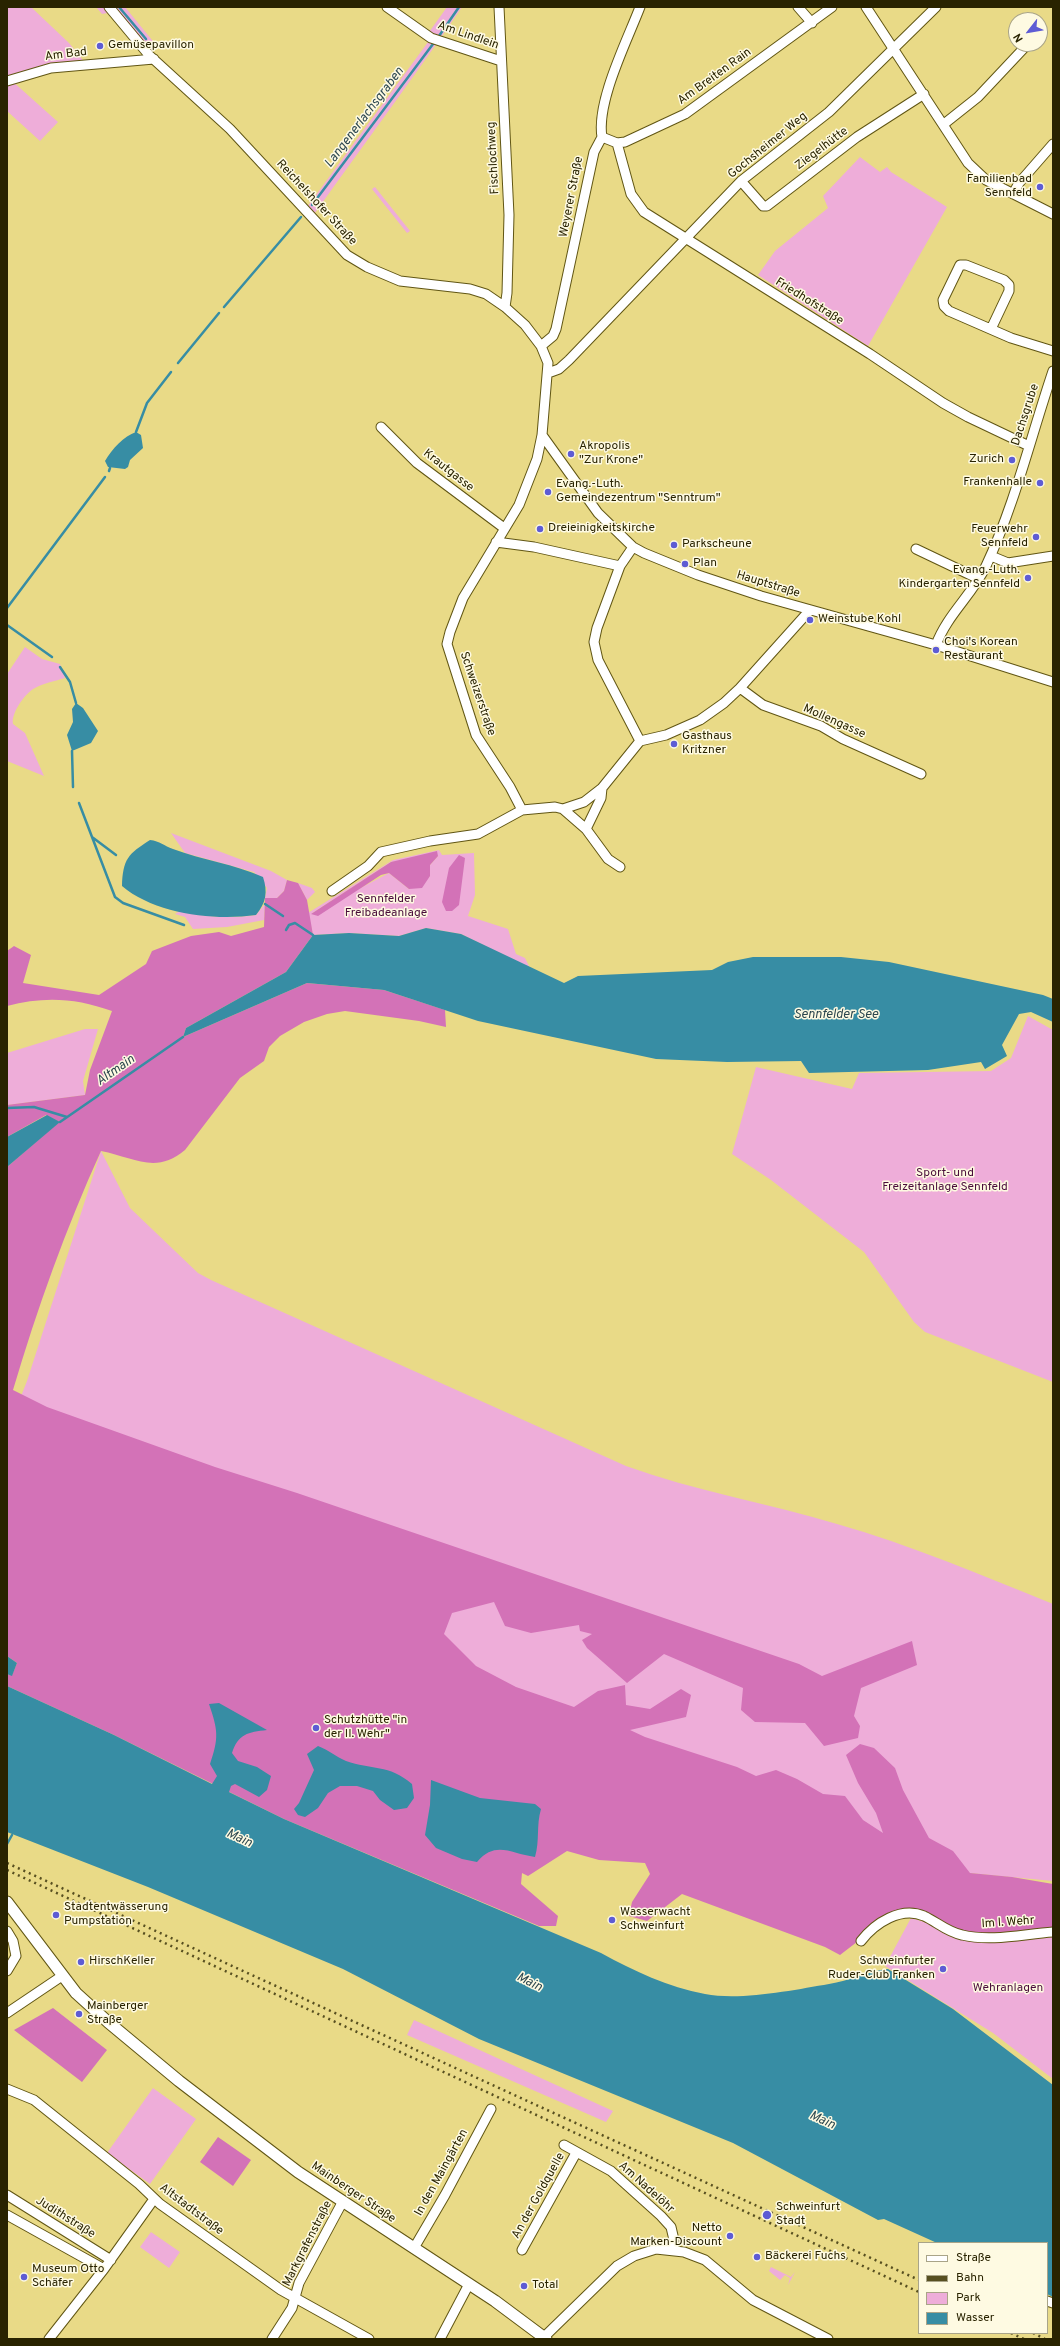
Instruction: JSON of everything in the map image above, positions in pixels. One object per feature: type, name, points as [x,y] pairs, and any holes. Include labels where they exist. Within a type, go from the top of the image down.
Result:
[{"type":"main road","name":"Mainberger Straße","points":[[7,1902],[62,1976],[96,2012],[179,2081],[275,2155],[469,2284],[544,2338]]},
{"type":"street","name":"Reichelshofer Straße","points":[[109,7],[154,59],[230,129],[333,241],[358,262],[400,281],[470,289],[486,294],[525,325],[540,346],[548,363],[548,373]]},
{"type":"street","name":"Am Lindlein","points":[[387,7],[432,38],[501,61]]},
{"type":"street","name":"Fischlochweg","points":[[499,7],[509,215],[507,293],[504,307]]},
{"type":"street","name":"Weyerer Straße","points":[[540,346],[553,336],[556,329],[594,152],[603,137],[600,124],[604,102],[640,7]]},
{"type":"street","points":[[798,7],[812,23]]},
{"type":"street","name":"Am Breiten Rain","points":[[617,143],[624,142],[665,125],[685,114],[832,7]]},
{"type":"street","points":[[866,7],[944,124],[968,163],[986,180],[1053,214]]},
{"type":"street","name":"Gochsheimer Weg","points":[[548,373],[559,369],[741,181],[829,112],[936,7]]},
{"type":"street","points":[[944,124],[978,97],[1021,52]]},
{"type":"street","name":"Am Bad","points":[[7,81],[51,68],[154,59]]},
{"type":"street","name":"Ziegelhütte","points":[[741,181],[763,206],[767,206],[857,137],[924,94]]},
{"type":"street","points":[[603,137],[617,143]]},
{"type":"street","name":"Friedhofstraße","points":[[617,143],[631,194],[636,203],[644,212],[870,354],[943,403],[968,417],[1029,446]]},
{"type":"street","points":[[1013,194],[1019,183],[1053,144]]},
{"type":"street","points":[[991,329],[1009,290],[1009,285],[998,278],[966,264],[960,265],[943,300],[944,306],[948,311],[991,329],[1053,351]]},
{"type":"street","name":"Dachsgrube","points":[[936,645],[947,622],[979,579],[990,556],[1016,489],[1053,371]]},
{"type":"street","points":[[542,435],[548,373]]},
{"type":"street","name":"Krautgasse","points":[[382,427],[417,463],[504,528]]},
{"type":"street","name":"Schweizerstraße","points":[[522,810],[510,787],[476,734],[447,644],[463,598],[519,504],[537,459],[542,435]]},
{"type":"street","name":"Hauptstraße","points":[[542,435],[598,513],[633,547],[644,553],[698,575],[810,610],[936,645],[1053,682]]},
{"type":"street","points":[[496,542],[534,547],[620,566]]},
{"type":"street","points":[[633,547],[620,566],[597,628],[594,651],[640,741]]},
{"type":"street","points":[[916,549],[979,579]]},
{"type":"street","points":[[990,556],[1008,563],[1053,556]]},
{"type":"street","points":[[564,809],[584,802],[602,788],[640,741],[666,735],[700,720],[724,704],[810,610]]},
{"type":"street","name":"Mollengasse","points":[[740,688],[763,705],[821,726],[843,739],[920,774]]},
{"type":"street","points":[[586,829],[601,798],[602,788]]},
{"type":"street","points":[[332,891],[368,866],[381,852],[430,841],[478,834],[522,810],[555,807],[564,809],[586,829],[601,852],[620,867]]},
{"type":"street","name":"Im I. Wehr","points":[[860,1941],[879,1924],[897,1913],[909,1912],[922,1915],[948,1931],[962,1935],[999,1938],[1053,1932]]},
{"type":"street","points":[[7,1931],[12,1941],[16,1956],[7,1971]]},
{"type":"street","points":[[7,2013],[62,1976]]},
{"type":"street","name":"Altstadtstraße","points":[[7,2089],[34,2100],[139,2184],[154,2199],[294,2299],[369,2339]]},
{"type":"street","name":"In den Maingärten","points":[[414,2248],[445,2195],[491,2109]]},
{"type":"street","name":"Am Nadelöhr","points":[[564,2145],[611,2171],[661,2216],[671,2227],[674,2250]]},
{"type":"street","name":"An der Goldquelle","points":[[522,2250],[576,2153]]},
{"type":"street","name":"Judithstraße","points":[[7,2195],[111,2260]]},
{"type":"street","points":[[49,2339],[111,2260],[154,2199]]},
{"type":"street","name":"Markgrafenstraße","points":[[272,2339],[292,2308],[299,2283],[343,2201]]},
{"type":"street","name":"Judithstraße","points":[[7,2214],[104,2269]]},
{"type":"street","points":[[544,2338],[617,2266],[646,2251],[674,2250],[694,2254],[705,2260],[753,2300],[828,2339]]},
{"type":"street","points":[[440,2339],[469,2284]]},
{"type":"green space","points":[[7,7],[31,7],[69,43],[86,64],[11,80],[58,122],[40,141],[7,111]]},
{"type":"green space","points":[[96,7],[125,7],[156,45],[149,54],[113,12],[102,14]]},
{"type":"green space","points":[[447,7],[462,7],[312,217],[305,210],[431,38],[427,35]]},
{"type":"green space","points":[[860,157],[880,172],[887,167],[891,172],[947,207],[868,346],[758,275],[775,251],[828,208],[823,196]]},
{"type":"green space","points":[[375,187],[410,231],[407,233],[372,189]]},
{"type":"green space","points":[[25,647],[42,659],[60,664],[65,678],[35,688],[27,694],[14,714],[13,724],[25,733],[44,776],[7,761],[7,674]]},
{"type":"green space","points":[[171,833],[271,871],[287,880],[284,891],[277,898],[265,898],[267,888],[254,872],[185,853]]},
{"type":"green space","name":"Sennfelder Freibadeanlage","points":[[439,850],[442,855],[474,853],[475,895],[468,916],[508,929],[516,954],[525,958],[530,968],[461,934],[426,928],[399,936],[349,933],[313,935],[308,913],[393,860]],"holes":[[[438,856],[430,865],[430,876],[409,889],[389,873],[311,914],[391,862]]]},
{"type":"green space","points":[[298,883],[312,888],[315,892],[307,900]]},
{"type":"green space","points":[[265,904],[264,920],[227,927],[193,929],[185,917],[175,914],[180,911],[218,917],[256,915]]},
{"type":"green space","name":"Sport- und Freizeitanlage Sennfeld","points":[[1028,1016],[1053,1030],[1053,1382],[925,1332],[914,1322],[864,1252],[771,1180],[732,1154],[756,1067],[852,1089],[859,1073],[991,1071],[1011,1058]]},
{"type":"green space","points":[[85,1029],[98,1029],[83,1081],[85,1095],[7,1105],[7,1053]]},
{"type":"green space","points":[[101,1151],[130,1208],[198,1273],[211,1280],[626,1466],[678,1483],[865,1532],[946,1561],[1053,1604],[1053,1881],[970,1873],[727,1823],[7,1432],[27,1381]]},
{"type":"green space","name":"Wehranlagen","points":[[911,1918],[931,1924],[949,1936],[1006,1942],[1053,1937],[1053,2079],[993,2033],[885,1966]]},
{"type":"green space","points":[[414,2020],[613,2111],[606,2122],[407,2035]]},
{"type":"green space","points":[[153,2088],[196,2119],[150,2184],[107,2153]]},
{"type":"green space","points":[[151,2232],[180,2252],[169,2268],[140,2247]]},
{"type":"green space","points":[[771,2267],[791,2277],[795,2272],[788,2285],[790,2278],[785,2275],[780,2280],[769,2271]]},
{"type":"shaded area","points":[[437,851],[438,856],[430,865],[430,876],[422,888],[409,889],[389,873],[381,875],[318,916],[311,914],[391,862]]},
{"type":"shaded area","points":[[459,855],[465,858],[459,905],[452,911],[446,911],[442,902],[449,868]]},
{"type":"shaded area","points":[[287,880],[298,883],[307,900],[313,935],[286,972],[186,1028],[183,1037],[307,983],[384,990],[445,1010],[446,1027],[419,1021],[345,1011],[327,1014],[304,1022],[280,1036],[269,1047],[264,1061],[240,1078],[185,1150],[174,1157],[164,1162],[154,1163],[134,1160],[101,1151],[76,1209],[53,1269],[13,1390],[47,1407],[215,1467],[297,1493],[799,1664],[822,1676],[912,1641],[917,1665],[861,1688],[854,1716],[860,1726],[858,1738],[824,1746],[805,1723],[755,1722],[741,1710],[743,1688],[664,1654],[627,1683],[587,1648],[582,1640],[592,1634],[580,1631],[579,1625],[531,1633],[505,1626],[494,1602],[452,1613],[444,1634],[476,1666],[516,1687],[574,1707],[598,1691],[625,1685],[626,1705],[650,1709],[681,1689],[691,1695],[686,1717],[630,1730],[645,1737],[737,1767],[756,1776],[776,1770],[797,1779],[823,1794],[845,1796],[863,1820],[883,1833],[876,1813],[858,1783],[846,1755],[860,1744],[874,1748],[895,1768],[903,1790],[929,1838],[953,1851],[970,1873],[1012,1877],[1053,1884],[1053,1932],[976,1937],[909,1912],[879,1925],[840,1955],[825,1947],[682,1894],[647,1921],[629,1916],[632,1902],[650,1874],[645,1863],[599,1860],[567,1851],[528,1876],[522,1873],[521,1884],[558,1916],[556,1926],[539,1926],[284,1819],[114,1735],[7,1686],[7,1674],[12,1675],[17,1663],[7,1656],[7,1167],[59,1122],[46,1115],[7,1137],[7,1105],[85,1095],[90,1070],[112,1011],[86,1003],[60,1000],[34,1001],[7,1006],[7,951],[14,946],[31,955],[23,983],[99,995],[146,964],[152,951],[191,936],[219,932],[231,936],[264,927],[265,898],[277,898],[284,891]]},
{"type":"shaded area","points":[[53,2008],[107,2050],[82,2082],[14,2030]]},
{"type":"shaded area","points":[[218,2137],[251,2160],[233,2186],[200,2162]]},
{"type":"water","points":[[136,432],[141,435],[143,448],[130,460],[128,467],[125,469],[108,467],[105,461],[111,452],[123,440]]},
{"type":"water","points":[[76,703],[83,708],[98,731],[91,743],[72,751],[67,735],[73,722],[72,709]]},
{"type":"water","points":[[150,840],[157,841],[184,853],[241,869],[263,877],[266,892],[264,902],[259,911],[256,915],[240,917],[204,916],[168,909],[136,896],[122,886],[125,863],[136,849]]},
{"type":"water","name":"Sennfelder See","points":[[426,928],[461,934],[564,983],[578,976],[712,970],[728,962],[753,957],[841,957],[889,962],[1043,995],[1053,999],[1053,1022],[1031,1012],[1019,1014],[1002,1045],[1007,1056],[985,1069],[981,1062],[928,1070],[809,1073],[801,1061],[727,1062],[656,1059],[478,1021],[384,990],[307,983],[183,1037],[186,1028],[286,972],[313,935],[349,933],[399,936]]},
{"type":"water","points":[[47,1115],[60,1122],[7,1167],[7,1137]]},
{"type":"water","points":[[7,1656],[17,1663],[12,1676],[7,1674]]},
{"type":"water","name":"Main","points":[[7,1686],[114,1735],[212,1784],[217,1776],[210,1764],[215,1747],[216,1728],[209,1704],[219,1703],[267,1730],[245,1735],[237,1742],[232,1753],[238,1761],[257,1767],[271,1776],[267,1790],[259,1797],[235,1784],[231,1786],[229,1792],[284,1819],[601,1953],[652,1978],[691,1991],[719,1996],[734,1996],[784,1992],[836,1983],[888,1969],[953,2009],[1053,2085],[1053,2297],[1048,2294],[1048,2242],[935,2242],[884,2219],[878,2220],[733,2143],[479,2039],[343,1969],[148,1887],[7,1832]]},
{"type":"water","points":[[318,1746],[346,1761],[396,1773],[412,1784],[414,1798],[407,1808],[394,1810],[380,1800],[373,1791],[357,1786],[340,1786],[328,1793],[318,1808],[305,1817],[298,1815],[294,1809],[299,1803],[314,1770],[307,1754]]},
{"type":"water","points":[[431,1780],[480,1798],[535,1804],[541,1809],[535,1857],[511,1851],[497,1850],[484,1855],[477,1862],[462,1859],[436,1848],[425,1835],[430,1805]]},
{"type":"waterway","points":[[119,7],[146,39]]},
{"type":"waterway","name":"Langenerlachsgraben","points":[[439,36],[459,7]]},
{"type":"waterway","name":"Langenerlachsgraben","points":[[312,205],[433,44]]},
{"type":"waterway","name":"Langenerlachsgraben","points":[[224,307],[301,217]]},
{"type":"waterway","name":"Langenerlachsgraben","points":[[178,363],[219,313]]},
{"type":"waterway","name":"Langenerlachsgraben","points":[[136,432],[147,403],[171,372]]},
{"type":"waterway","name":"Langenerlachsgraben","points":[[7,608],[105,477]]},
{"type":"waterway","name":"Langenerlachsgraben","points":[[7,625],[52,657]]},
{"type":"waterway","name":"Langenerlachsgraben","points":[[60,667],[70,682],[76,703]]},
{"type":"waterway","name":"Langenerlachsgraben","points":[[72,751],[73,787]]},
{"type":"waterway","name":"Langenerlachsgraben","points":[[79,803],[115,897],[123,903],[184,925]]},
{"type":"waterway","points":[[92,837],[116,855]]},
{"type":"waterway","points":[[265,904],[283,916]]},
{"type":"waterway","name":"Langenerlachsgraben","points":[[286,930],[289,925],[295,923],[313,935]]},
{"type":"waterway","name":"Altmain","points":[[60,1122],[183,1037]]},
{"type":"waterway","points":[[7,1108],[34,1107],[67,1117]]},
{"type":"waterway","points":[[7,1844],[12,1835]]},
{"type":"railway","points":[[7,1863],[918,2280]]},
{"type":"railway","points":[[7,1870],[918,2292]]},
{"type":"railway","points":[[1013,2334],[1024,2339]]},
{"type":"railway","points":[[1035,2334],[1045,2339]]},
{"type":"place","name":"Gemüsepavillon","points":[[100,46]]},
{"type":"place","name":"Familienbad Sennfeld","points":[[1040,187]]},
{"type":"place","name":"Akropolis \"Zur Krone\"","points":[[571,454]]},
{"type":"place","name":"Zurich","points":[[1012,460]]},
{"type":"place","name":"Frankenhalle","points":[[1040,483]]},
{"type":"place","name":"Evang.-Luth. Gemeindezentrum \"Senntrum\"","points":[[548,492]]},
{"type":"place","name":"Dreieinigkeitskirche","points":[[540,529]]},
{"type":"place","name":"Feuerwehr Sennfeld","points":[[1036,537]]},
{"type":"place","name":"Parkscheune","points":[[674,545]]},
{"type":"place","name":"Plan","points":[[685,564]]},
{"type":"place","name":"Evang.-Luth. Kindergarten Sennfeld","points":[[1028,578]]},
{"type":"place","name":"Weinstube Kohl","points":[[810,620]]},
{"type":"place","name":"Choi's Korean Restaurant","points":[[936,650]]},
{"type":"place","name":"Gasthaus Kritzner","points":[[674,744]]},
{"type":"place","name":"Schutzhütte \"in der II. Wehr\"","points":[[316,1728]]},
{"type":"place","name":"Stadtentwässerung Pumpstation","points":[[56,1915]]},
{"type":"place","name":"Wasserwacht Schweinfurt","points":[[612,1920]]},
{"type":"place","name":"HirschKeller","points":[[81,1962]]},
{"type":"place","name":"Schweinfurter Ruder-Club Franken","points":[[943,1969]]},
{"type":"place","name":"Mainberger Straße","points":[[79,2014]]},
{"type":"place","name":"Schweinfurt Stadt","points":[[767,2215]]},
{"type":"place","name":"Netto Marken-Discount","points":[[730,2236]]},
{"type":"place","name":"Bäckerei Fuchs","points":[[757,2257]]},
{"type":"place","name":"Museum Otto Schäfer","points":[[24,2277]]},
{"type":"place","name":"Total","points":[[524,2286]]}]
